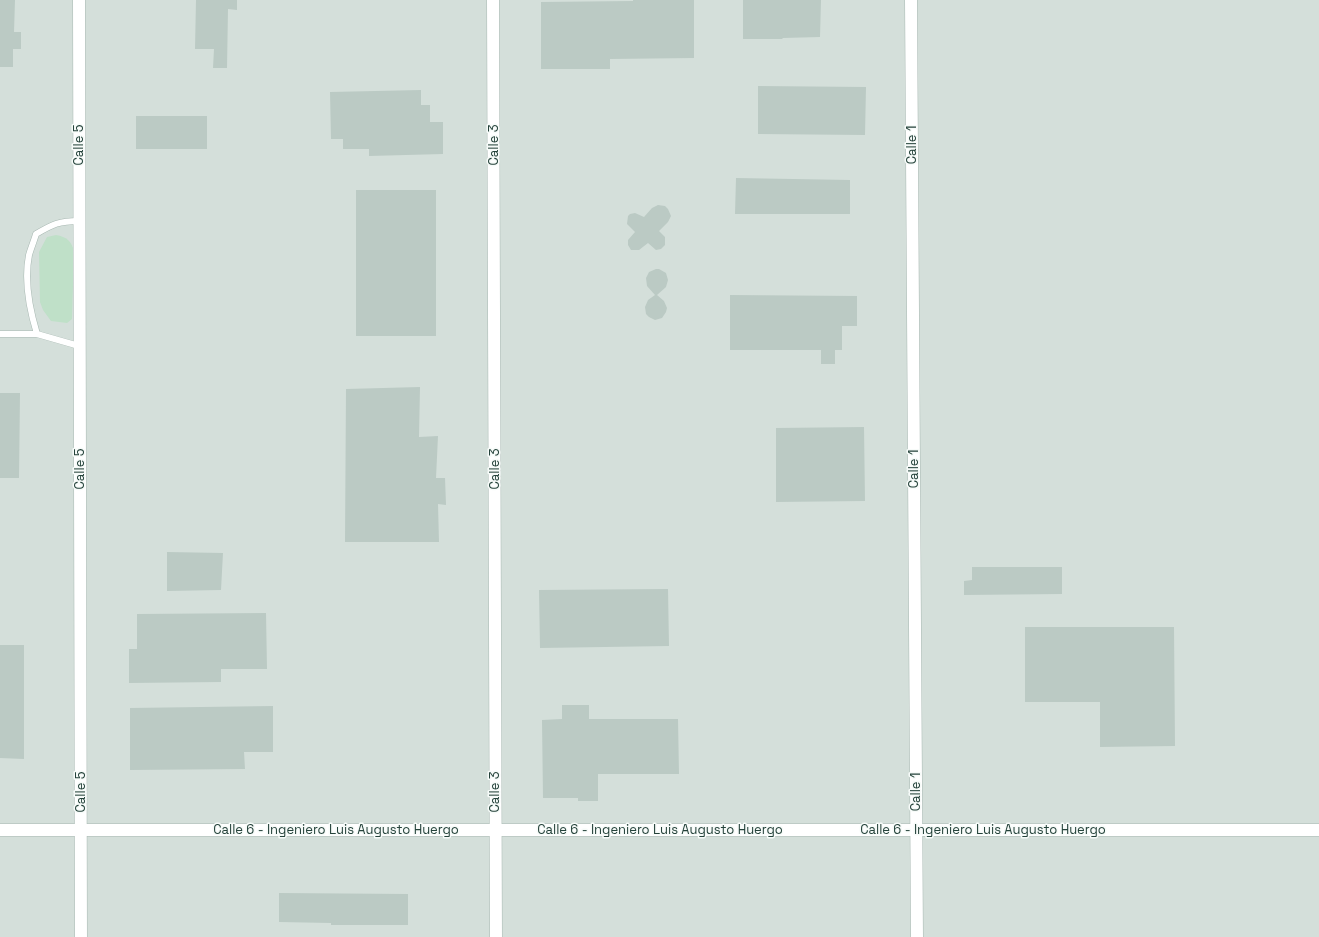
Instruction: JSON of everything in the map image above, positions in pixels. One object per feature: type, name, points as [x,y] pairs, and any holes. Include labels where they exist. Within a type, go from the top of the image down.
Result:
[{"type":"street","name":"Calle 5","points":[[79,0],[81,937]]},
{"type":"street","name":"Calle 3","points":[[493,0],[496,937]]},
{"type":"street","name":"Calle 1","points":[[912,0],[917,937]]},
{"type":"street","name":"Calle 6 - Ingeniero Luis Augusto Huergo","points":[[0,830],[1319,830]]},
{"type":"lane","points":[[38,334],[31,312],[28,278],[29,255],[36,234],[52,225],[64,221],[79,221]]},
{"type":"lane","points":[[0,334],[38,334],[79,346]]},
{"type":"shaded area","points":[[0,0],[1319,0],[1319,937],[0,937]]},
{"type":"green space","points":[[56,235],[68,240],[74,251],[72,319],[67,323],[51,321],[43,310],[40,302],[39,252],[47,237]]},
{"type":"building","points":[[0,0],[15,0],[14,32],[21,32],[21,49],[13,49],[13,67],[0,67]]},
{"type":"building","points":[[196,0],[237,0],[237,10],[228,9],[227,68],[213,68],[214,49],[195,49]]},
{"type":"building","points":[[694,0],[694,58],[610,59],[610,69],[541,69],[541,2]]},
{"type":"building","points":[[743,0],[821,0],[820,37],[743,39]]},
{"type":"building","points":[[758,86],[866,87],[865,135],[758,134]]},
{"type":"building","points":[[421,90],[421,105],[430,105],[430,122],[443,122],[443,154],[369,156],[369,149],[343,149],[343,139],[331,139],[330,92]]},
{"type":"building","points":[[136,116],[207,116],[207,149],[136,149]]},
{"type":"building","points":[[736,178],[850,180],[850,214],[735,214]]},
{"type":"building","points":[[356,190],[436,190],[436,336],[356,336]]},
{"type":"building","points":[[658,205],[665,206],[671,216],[668,222],[659,231],[665,237],[665,245],[661,249],[656,250],[648,243],[639,250],[631,250],[628,245],[628,240],[635,232],[627,224],[628,216],[635,213],[644,217],[652,208]]},
{"type":"building","points":[[656,269],[666,273],[668,280],[666,287],[657,295],[664,301],[667,308],[666,312],[662,318],[655,320],[646,314],[645,307],[648,300],[655,295],[647,286],[646,278],[649,272]]},
{"type":"building","points":[[730,295],[857,296],[857,326],[842,326],[842,350],[835,350],[835,364],[821,364],[821,350],[730,350]]},
{"type":"building","points":[[420,387],[419,437],[438,436],[436,478],[445,478],[446,505],[438,504],[439,542],[345,542],[346,389]]},
{"type":"building","points":[[0,393],[20,393],[19,478],[0,478]]},
{"type":"building","points":[[864,427],[865,501],[776,502],[776,428]]},
{"type":"building","points":[[167,552],[223,553],[221,590],[167,591]]},
{"type":"building","points":[[972,567],[1062,567],[1062,594],[964,595],[964,581],[972,580]]},
{"type":"building","points":[[668,589],[669,646],[540,648],[539,590]]},
{"type":"building","points":[[266,613],[267,669],[221,669],[221,682],[129,683],[129,649],[137,649],[137,614]]},
{"type":"building","points":[[1025,627],[1174,627],[1175,746],[1100,747],[1100,702],[1025,702]]},
{"type":"building","points":[[0,645],[24,645],[24,759],[0,758]]},
{"type":"building","points":[[562,705],[589,705],[589,719],[678,719],[679,774],[598,774],[598,801],[578,801],[578,798],[543,798],[542,720],[562,719]]},
{"type":"building","points":[[273,706],[273,752],[244,752],[245,769],[130,770],[130,708]]},
{"type":"building","points":[[279,893],[408,894],[408,925],[331,925],[331,923],[279,922]]}]
